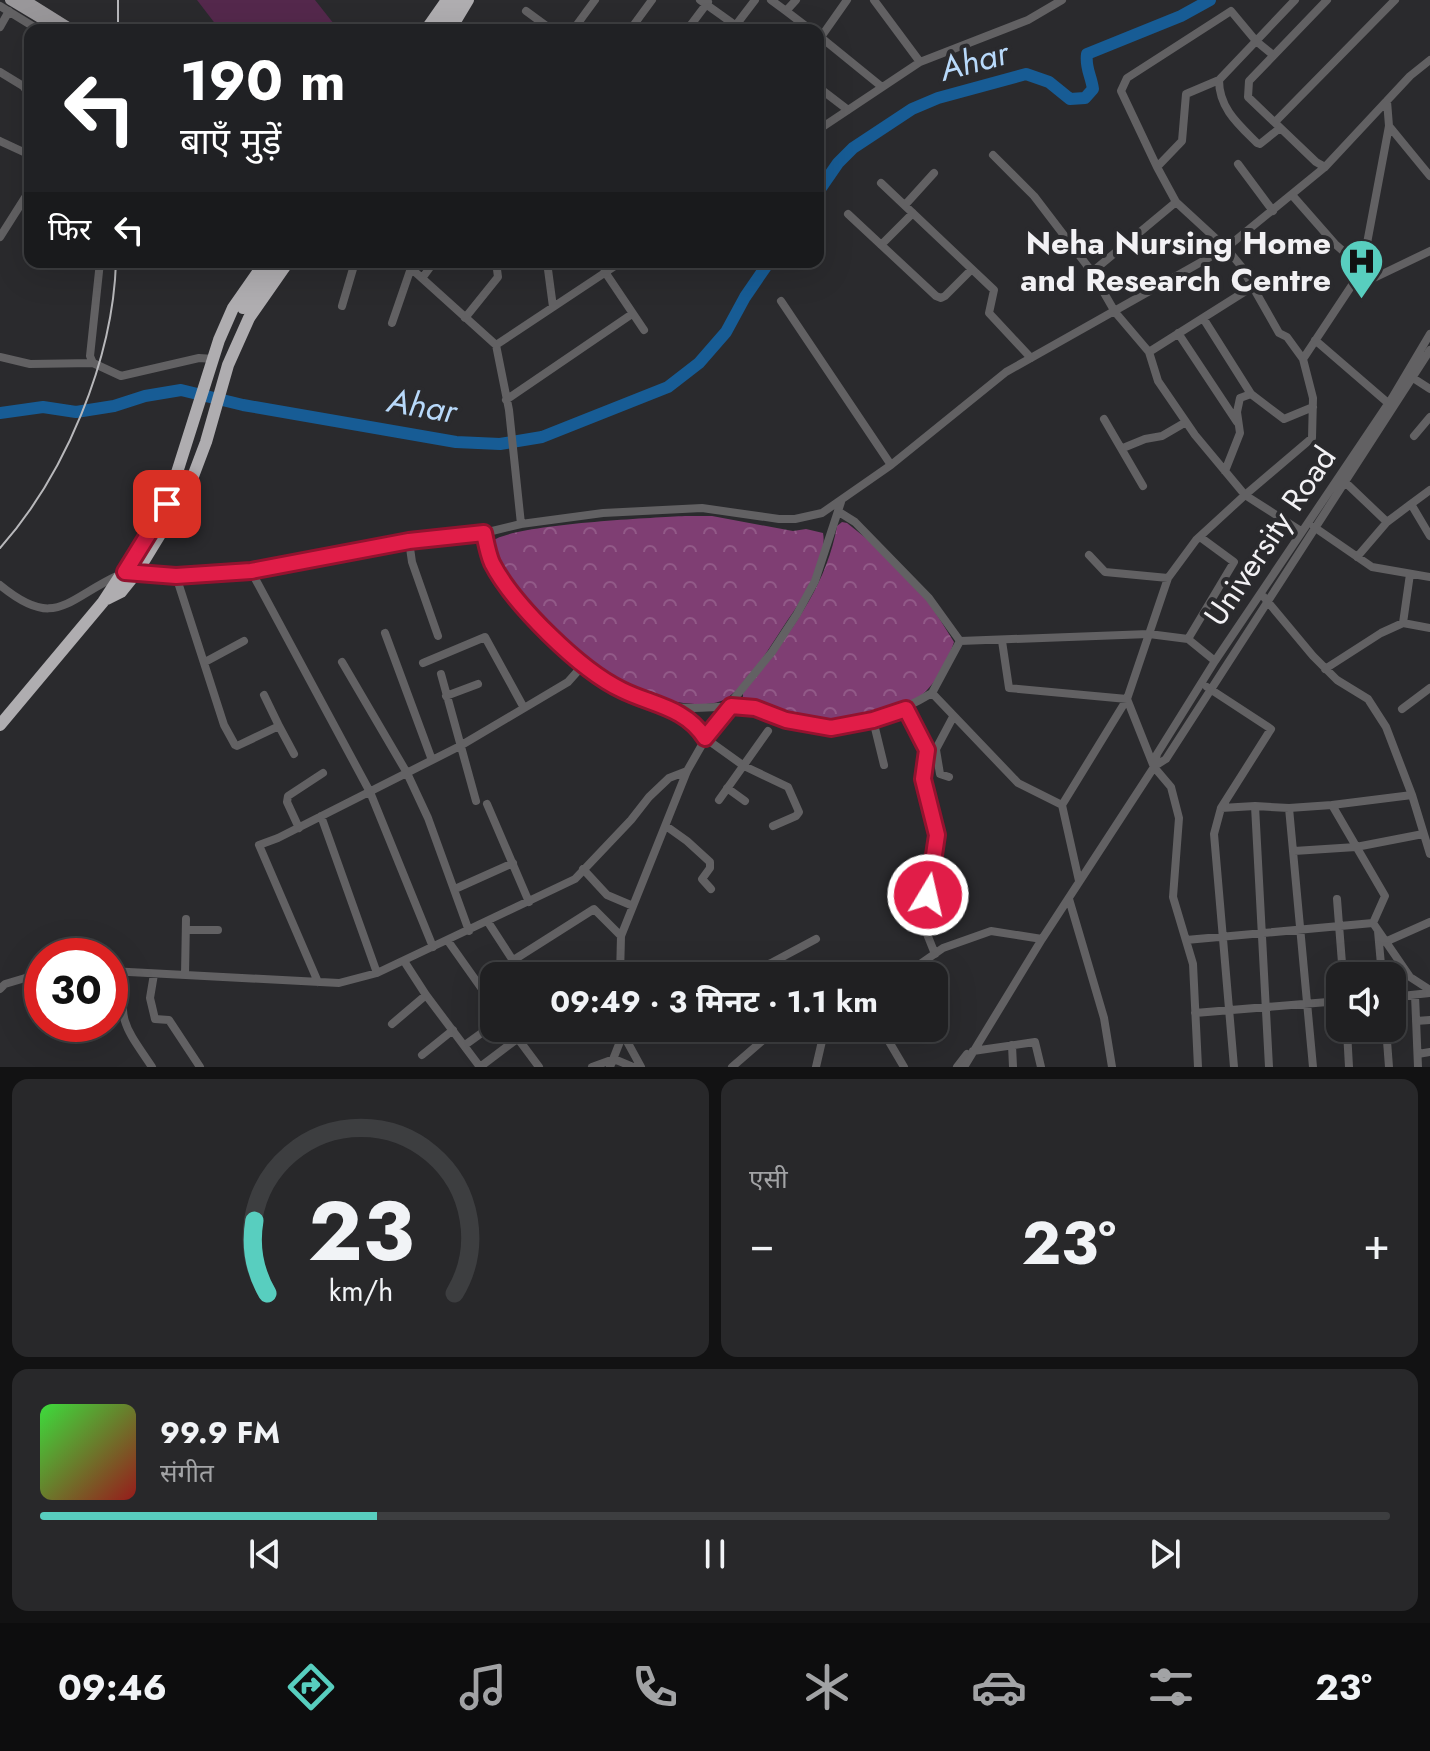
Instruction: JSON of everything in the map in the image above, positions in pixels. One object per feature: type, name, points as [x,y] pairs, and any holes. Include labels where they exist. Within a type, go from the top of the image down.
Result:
[{"type":"highway","points":[[454,24],[468,0]]},
{"type":"highway","points":[[432,24],[453,2]]},
{"type":"highway","points":[[440,24],[453,2]]},
{"type":"highway","points":[[2,719],[103,602],[121,592],[167,504],[207,377],[233,308],[261,268]]},
{"type":"highway","points":[[214,359],[228,342],[238,316],[272,268]]},
{"type":"highway","points":[[131,572],[175,513],[201,458],[228,365],[249,318],[284,268]]},
{"type":"highway","points":[[228,342],[228,365]]},
{"type":"main road","points":[[25,0],[63,24]]},
{"type":"main road","points":[[10,6],[48,24]]},
{"type":"street","points":[[634,24],[652,0]]},
{"type":"street","points":[[741,24],[755,0]]},
{"type":"street","points":[[771,0],[803,24]]},
{"type":"street","points":[[786,11],[796,0]]},
{"type":"street","points":[[824,30],[847,0]]},
{"type":"street","points":[[874,0],[920,62]]},
{"type":"street","points":[[824,126],[920,62],[1028,20],[1062,0]]},
{"type":"street","points":[[1157,167],[1182,141],[1186,94],[1219,80],[1295,0]]},
{"type":"street","points":[[1325,167],[1248,97],[1249,81],[1327,0]]},
{"type":"street","points":[[1219,80],[1222,102],[1233,118],[1260,144],[1395,0]]},
{"type":"street","points":[[577,24],[592,1]]},
{"type":"street","points":[[691,24],[705,1],[734,24]]},
{"type":"street","points":[[0,6],[10,6],[32,24]]},
{"type":"street","points":[[0,27],[10,6]]},
{"type":"street","points":[[526,11],[544,24]]},
{"type":"street","points":[[1079,881],[1062,805],[1127,699],[1168,578],[1200,537],[1312,438],[1313,398],[1303,359],[1287,337],[1279,333],[1241,266],[1176,202],[1121,91],[1127,78],[1231,11],[1256,41],[1273,55]]},
{"type":"street","points":[[824,40],[882,87]]},
{"type":"street","points":[[0,585],[34,608],[56,609],[75,601],[98,584],[131,572],[176,576],[251,571],[409,541],[484,533],[521,524],[603,513],[702,508],[795,519],[822,513],[891,465],[1006,372],[1226,248],[1325,167],[1410,76],[1430,60]]},
{"type":"street","points":[[0,72],[24,87]]},
{"type":"street","points":[[824,92],[848,110]]},
{"type":"street","points":[[1303,359],[1362,270],[1389,126],[1387,101]]},
{"type":"street","points":[[1389,126],[1430,176]]},
{"type":"street","points":[[0,141],[24,152]]},
{"type":"street","points":[[993,155],[1034,196],[1092,272],[1115,312],[1149,352],[1158,381],[1186,422],[1245,495],[1304,527],[1315,528],[1372,567],[1430,577]]},
{"type":"street","points":[[1238,164],[1273,211]]},
{"type":"street","points":[[905,205],[934,173]]},
{"type":"street","points":[[881,183],[994,290],[989,313],[991,317],[1031,358]]},
{"type":"street","points":[[1292,195],[1312,220],[1374,278],[1430,251]]},
{"type":"street","points":[[0,237],[24,199]]},
{"type":"street","points":[[1092,272],[1176,202]]},
{"type":"street","points":[[881,245],[913,213]]},
{"type":"street","points":[[848,214],[941,298],[972,269]]},
{"type":"street","points":[[93,363],[90,356],[99,268]]},
{"type":"street","points":[[342,306],[353,268]]},
{"type":"street","points":[[392,323],[406,268]]},
{"type":"street","points":[[411,268],[496,345],[509,410],[521,524]]},
{"type":"street","points":[[423,277],[430,268]]},
{"type":"street","points":[[465,318],[498,277],[497,268]]},
{"type":"street","points":[[548,268],[553,307]]},
{"type":"street","points":[[604,268],[644,330]]},
{"type":"street","points":[[496,345],[611,268]]},
{"type":"street","points":[[1149,352],[1252,287]]},
{"type":"street","points":[[781,301],[891,465]]},
{"type":"street","points":[[506,400],[632,314]]},
{"type":"street","points":[[1203,318],[1251,394],[1284,419],[1313,407]]},
{"type":"street","points":[[1178,333],[1238,422]]},
{"type":"street","name":"University Road","points":[[1154,767],[1166,759],[1304,527],[1388,403],[1430,334]]},
{"type":"street","points":[[1315,340],[1388,403]]},
{"type":"street","name":"University Road","points":[[964,1067],[1042,939],[1154,767],[1157,754],[1215,661],[1315,528],[1430,350]]},
{"type":"street","points":[[0,357],[30,364],[93,363],[121,376],[199,358],[214,359]]},
{"type":"street","points":[[1413,378],[1430,389]]},
{"type":"street","points":[[1225,471],[1240,433],[1240,398],[1251,394]]},
{"type":"street","points":[[1414,436],[1430,417]]},
{"type":"street","points":[[1104,419],[1143,486]]},
{"type":"street","points":[[1123,448],[1162,436],[1186,422]]},
{"type":"street","points":[[1345,482],[1387,522]]},
{"type":"street","points":[[1357,557],[1387,522],[1430,490]]},
{"type":"street","points":[[620,962],[621,936],[687,771],[705,738],[797,614],[815,581],[841,502]]},
{"type":"street","points":[[1411,504],[1430,536]]},
{"type":"street","points":[[839,512],[855,522],[929,598],[960,641]]},
{"type":"street","points":[[484,533],[491,561],[530,615],[584,664],[622,690],[665,705],[693,709],[755,708],[786,720],[831,728],[873,720],[906,709],[932,693],[960,641]]},
{"type":"street","points":[[1188,639],[1234,562],[1200,537]]},
{"type":"street","points":[[409,541],[412,562],[438,636]]},
{"type":"street","points":[[1089,555],[1105,572],[1168,578]]},
{"type":"street","points":[[251,571],[370,792],[433,947]]},
{"type":"street","points":[[1403,623],[1410,574]]},
{"type":"street","points":[[176,576],[224,725],[235,745],[279,726]]},
{"type":"street","points":[[1263,596],[1325,669],[1368,699],[1377,712],[1412,795],[1430,854]]},
{"type":"street","points":[[1325,669],[1381,633],[1403,623],[1430,628]]},
{"type":"street","points":[[385,633],[432,760]]},
{"type":"street","points":[[960,641],[1149,634],[1188,639],[1215,661]]},
{"type":"street","points":[[423,663],[485,637],[524,708]]},
{"type":"street","points":[[205,662],[244,641]]},
{"type":"street","points":[[1002,641],[1009,688],[1127,699]]},
{"type":"street","points":[[342,662],[407,773],[428,818],[469,931]]},
{"type":"street","points":[[318,982],[259,845],[299,828],[460,746],[568,682],[584,664]]},
{"type":"street","points":[[441,674],[476,801]]},
{"type":"street","points":[[1201,683],[1271,729],[1221,808],[1214,834],[1234,1067]]},
{"type":"street","points":[[446,696],[478,684]]},
{"type":"street","points":[[1402,709],[1430,688]]},
{"type":"street","points":[[932,693],[1018,783],[1062,805]]},
{"type":"street","points":[[264,695],[294,754]]},
{"type":"street","points":[[1127,699],[1154,767],[1171,787],[1179,818],[1173,897],[1193,964],[1198,1067]]},
{"type":"street","points":[[665,705],[687,718],[705,738],[744,766],[788,787],[799,812],[773,826]]},
{"type":"street","points":[[906,709],[927,750],[923,779],[937,835],[923,924],[935,954]]},
{"type":"street","points":[[925,762],[936,750],[953,717]]},
{"type":"street","points":[[873,720],[884,765]]},
{"type":"street","points":[[719,800],[768,731]]},
{"type":"street","points":[[936,750],[940,774],[949,777]]},
{"type":"street","points":[[128,972],[339,983],[377,973],[575,879],[649,797],[669,778],[687,771]]},
{"type":"street","points":[[299,828],[287,802],[288,796],[323,773]]},
{"type":"street","points":[[727,788],[745,801]]},
{"type":"street","points":[[1221,808],[1289,808],[1412,795]]},
{"type":"street","points":[[487,804],[529,902]]},
{"type":"street","points":[[1332,805],[1385,896],[1375,927],[1380,962]]},
{"type":"street","points":[[1255,806],[1269,1067]]},
{"type":"street","points":[[1289,808],[1313,1067]]},
{"type":"street","points":[[321,816],[377,973]]},
{"type":"street","points":[[666,826],[710,862],[712,865],[702,879],[711,889]]},
{"type":"street","points":[[1294,851],[1356,847],[1423,834]]},
{"type":"street","points":[[455,889],[513,863]]},
{"type":"street","points":[[583,869],[607,895],[633,906]]},
{"type":"street","points":[[1069,899],[1104,1018],[1112,1067]]},
{"type":"street","points":[[1337,899],[1342,962]]},
{"type":"street","points":[[488,922],[512,961],[594,909],[621,936]]},
{"type":"street","points":[[185,975],[186,919]]},
{"type":"street","points":[[1385,942],[1430,922]]},
{"type":"street","points":[[1186,940],[1340,926],[1375,927]]},
{"type":"street","points":[[1375,927],[1410,977],[1430,991]]},
{"type":"street","points":[[186,930],[218,930]]},
{"type":"street","points":[[923,962],[943,948],[991,931],[1042,939]]},
{"type":"street","points":[[773,962],[816,939]]},
{"type":"street","points":[[448,941],[480,986]]},
{"type":"street","points":[[404,961],[480,1067],[513,1042]]},
{"type":"street","points":[[154,974],[150,998],[155,1019],[169,1020],[200,1067]]},
{"type":"street","points":[[0,989],[5,984],[24,978]]},
{"type":"street","points":[[1406,996],[1430,991]]},
{"type":"street","points":[[392,1024],[426,995]]},
{"type":"street","points":[[1415,995],[1418,1067]]},
{"type":"street","points":[[1195,1013],[1326,1002]]},
{"type":"street","points":[[1416,1021],[1430,1020]]},
{"type":"street","points":[[422,1055],[453,1030]]},
{"type":"street","name":"University Road","points":[[957,1067],[985,1031]]},
{"type":"street","points":[[128,1032],[152,1067]]},
{"type":"street","points":[[465,1045],[480,1034]]},
{"type":"street","points":[[519,1042],[539,1067]]},
{"type":"street","points":[[612,1063],[619,1042]]},
{"type":"street","points":[[628,1042],[641,1067]]},
{"type":"street","points":[[732,1067],[761,1042]]},
{"type":"street","points":[[815,1066],[821,1042]]},
{"type":"street","points":[[889,1042],[904,1067]]},
{"type":"street","points":[[973,1051],[1035,1042],[1041,1067]]},
{"type":"street","points":[[1348,1042],[1349,1067]]},
{"type":"street","points":[[1387,1042],[1389,1067]]},
{"type":"street","points":[[1012,1045],[1013,1067]]},
{"type":"street","points":[[1418,1054],[1430,1052]]},
{"type":"street","points":[[592,1067],[612,1063],[633,1067]]},
{"type":"green space","points":[[712,516],[793,531],[806,529],[823,533],[824,543],[818,567],[793,613],[739,688],[721,701],[710,704],[682,703],[652,696],[625,686],[599,670],[561,639],[523,599],[497,559],[492,541],[506,535],[554,526]]},
{"type":"green space","points":[[842,522],[867,539],[927,599],[954,642],[946,663],[928,689],[912,701],[885,713],[853,720],[824,723],[802,721],[746,703],[743,692],[787,635],[813,594],[837,526]]},
{"type":"shaded area","points":[[197,0],[315,0],[334,24],[215,24]]},
{"type":"waterway","name":"Ahar","points":[[824,183],[853,148],[912,109],[938,98],[1026,74],[1049,82],[1070,99],[1085,98],[1093,89],[1087,54],[1181,16],[1210,0]]},
{"type":"waterway","name":"Ahar","points":[[0,413],[43,407],[76,412],[181,390],[243,405],[456,442],[500,444],[542,437],[668,387],[699,363],[726,332],[765,268]]},
{"type":"railway","points":[[118,0],[118,24]]},
{"type":"railway","points":[[0,548],[45,486],[81,414],[106,338],[116,268]]},
{"type":"place","name":"Neha Nursing Home and Research Centre","points":[[1362,300]]},
{"type":"route","points":[[167,504],[125,572],[176,576],[251,571],[409,541],[484,533],[491,561],[530,615],[584,664],[622,690],[665,705],[687,718],[705,738],[731,706],[755,708],[801,724],[831,728],[873,720],[906,709],[927,750],[923,779],[937,835],[928,895]]}]
